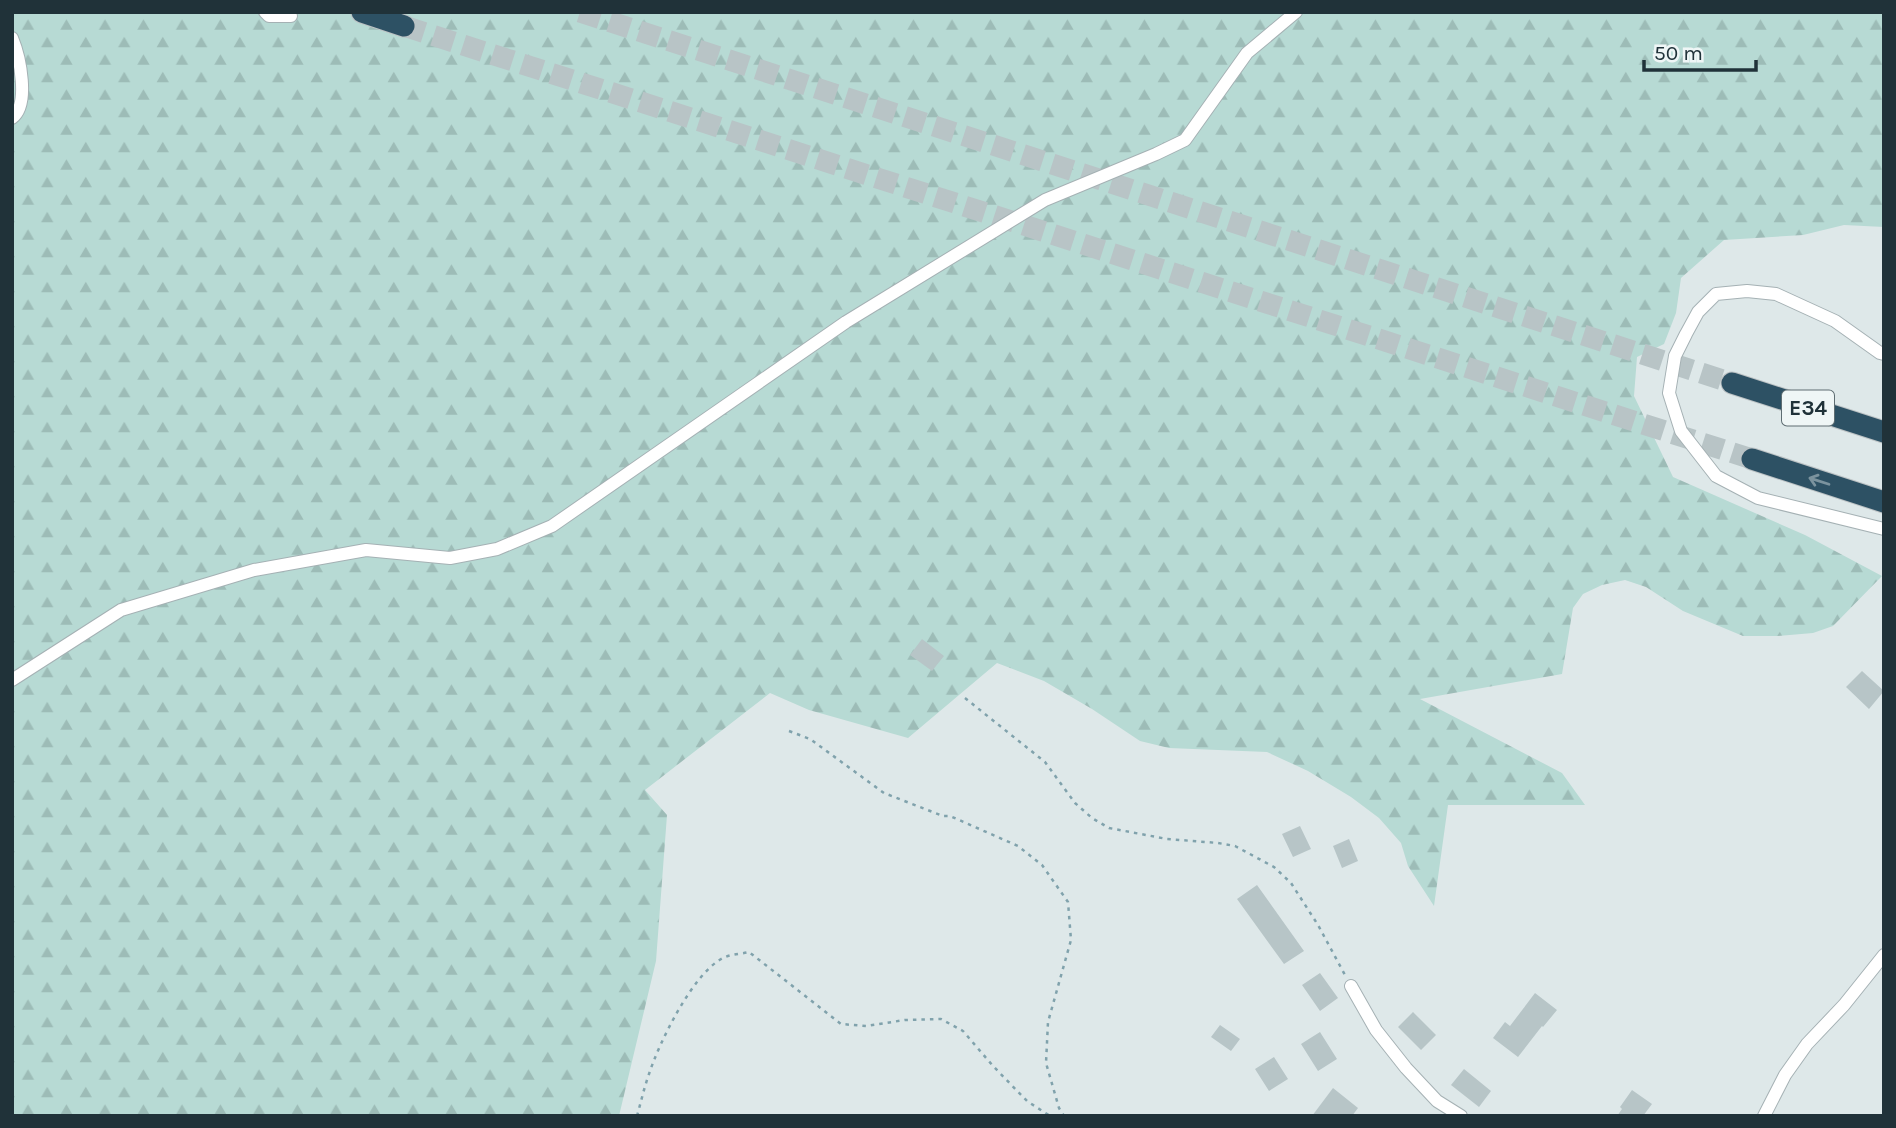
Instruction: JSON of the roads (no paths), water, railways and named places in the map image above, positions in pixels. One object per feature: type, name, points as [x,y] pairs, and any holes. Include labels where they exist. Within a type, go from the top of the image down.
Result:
[{"type":"highway","points":[[362,12],[404,26]]},
{"type":"highway","name":"E34","points":[[1732,383],[1884,432]]},
{"type":"highway","points":[[1752,460],[1884,502]]},
{"type":"street","points":[[265,12],[269,16],[291,16]]},
{"type":"street","points":[[12,680],[121,610],[254,570],[366,551],[450,558],[497,550],[552,526],[846,322],[1045,200],[1156,154],[1185,139],[1247,53],[1296,12]]},
{"type":"street","points":[[12,38],[23,93],[18,114],[12,118]]},
{"type":"street","points":[[1884,354],[1835,321],[1776,294],[1747,291],[1716,295],[1698,312],[1675,356],[1669,393],[1681,430],[1716,476],[1758,498],[1884,529]]},
{"type":"street","points":[[1764,1116],[1785,1075],[1807,1044],[1844,1005],[1884,955]]},
{"type":"street","points":[[1351,986],[1376,1030],[1406,1068],[1437,1101],[1461,1116]]},
{"type":"tunnel","points":[[580,12],[1732,383]]},
{"type":"tunnel","points":[[404,26],[1752,459]]}]
